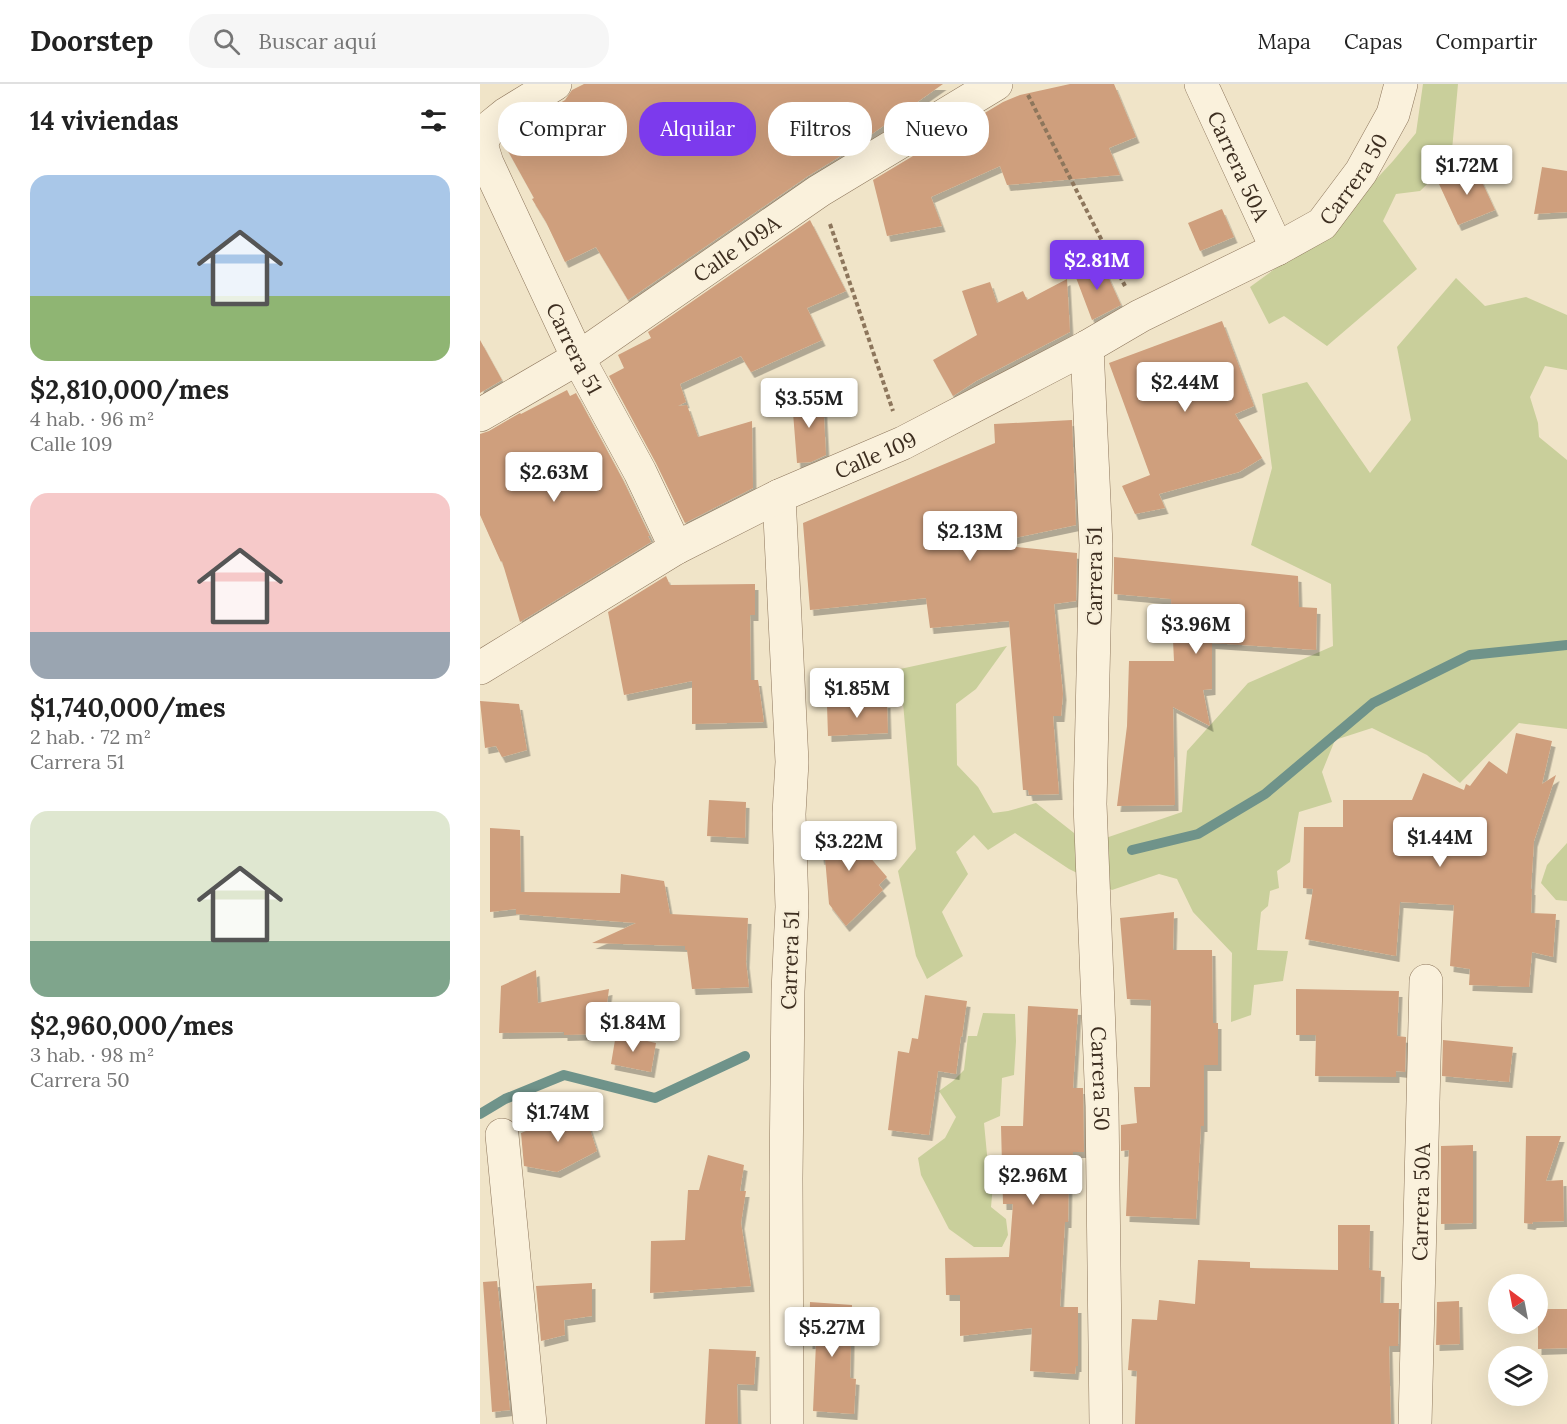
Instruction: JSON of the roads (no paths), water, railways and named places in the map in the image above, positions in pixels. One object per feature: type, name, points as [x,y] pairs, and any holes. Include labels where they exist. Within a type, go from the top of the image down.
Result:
[{"type":"street","points":[[480,145],[490,127],[506,114],[555,84]]},
{"type":"street","name":"Calle 109A","points":[[480,415],[578,358],[819,191],[996,84]]},
{"type":"street","name":"Carrera 50A","points":[[1201,84],[1276,249]]},
{"type":"street","name":"Carrera 50","points":[[1276,249],[1322,224],[1361,172],[1393,114],[1401,84]]},
{"type":"street","name":"Carrera 51","points":[[480,145],[578,358],[640,472],[675,548]]},
{"type":"street","name":"Calle 109","points":[[480,668],[675,548],[780,496],[903,442],[1087,347],[1140,316],[1276,249]]},
{"type":"street","name":"Carrera 51","points":[[1087,347],[1096,545],[1090,804]]},
{"type":"street","name":"Carrera 51","points":[[780,496],[792,762],[789,814],[792,907],[788,991],[786,1178],[787,1424]]},
{"type":"street","name":"Carrera 50","points":[[1090,804],[1102,1106],[1106,1424]]},
{"type":"street","name":"Carrera 50A","points":[[1415,1424],[1426,981]]},
{"type":"street","points":[[502,1136],[530,1424]]},
{"type":"waterway","points":[[1132,850],[1198,834],[1265,794],[1373,703],[1470,655],[1567,645]]},
{"type":"waterway","points":[[480,1114],[505,1099],[564,1075],[655,1098],[745,1056]]}]
